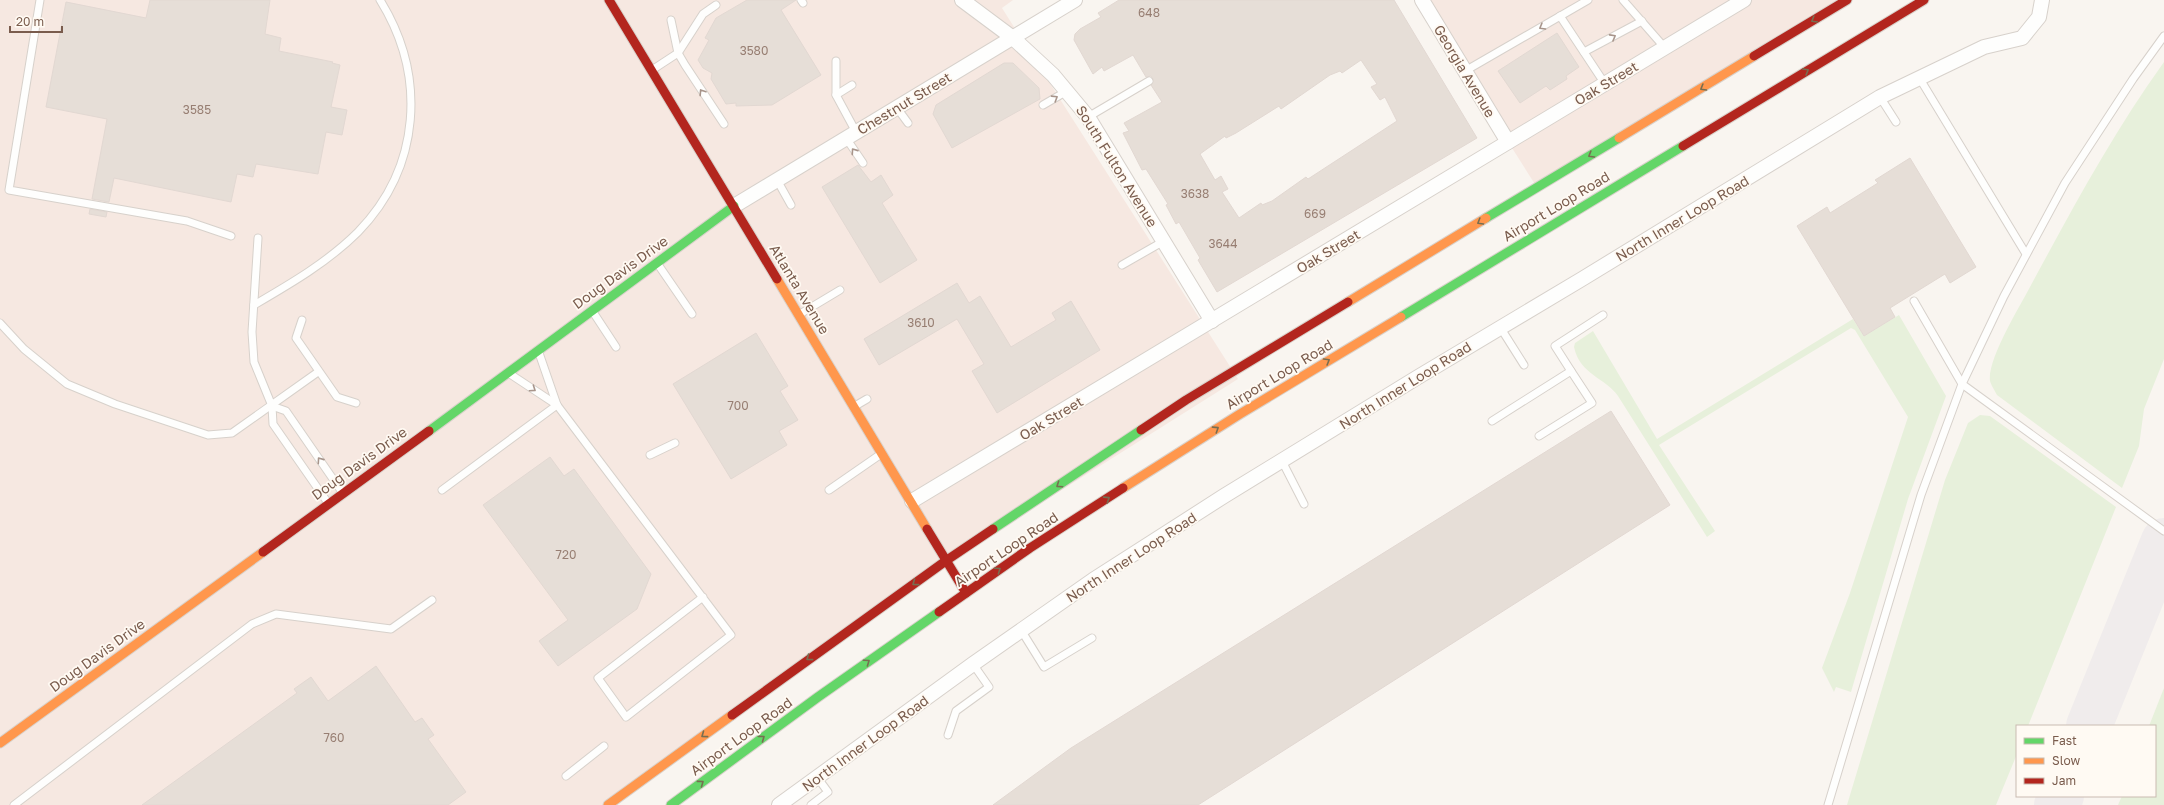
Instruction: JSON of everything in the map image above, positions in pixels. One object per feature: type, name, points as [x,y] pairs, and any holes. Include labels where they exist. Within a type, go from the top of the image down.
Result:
[{"type":"main road","name":"Atlanta Avenue","points":[[609,0],[883,452],[966,593]]},
{"type":"main road","name":"Airport Loop Road","points":[[608,805],[947,560],[1186,400],[1847,0]]},
{"type":"main road","name":"Airport Loop Road","points":[[671,805],[818,697],[1030,548],[1240,414],[1924,0]]},
{"type":"main road","name":"Doug Davis Drive","points":[[0,743],[342,492],[509,373],[591,310],[734,206]]},
{"type":"street","name":"South Fulton Avenue","points":[[962,0],[1013,38],[1054,75],[1088,117],[1212,321]]},
{"type":"street","name":"Georgia Avenue","points":[[1422,0],[1508,142]]},
{"type":"street","name":"Oak Street","points":[[912,501],[1744,0]]},
{"type":"street","name":"North Inner Loop Road","points":[[779,805],[973,664],[1093,580],[1282,461],[1880,97],[1984,47],[2022,38],[2039,16],[2042,0]]},
{"type":"street","name":"Chestnut Street","points":[[734,206],[1013,38],[1071,1]]},
{"type":"lane","points":[[40,0],[9,190],[187,221],[232,236]]},
{"type":"lane","points":[[254,305],[304,275],[357,232],[384,201],[405,157],[412,106],[407,63],[392,20],[380,0]]},
{"type":"lane","points":[[1465,71],[1588,0]]},
{"type":"lane","points":[[1623,0],[1665,48]]},
{"type":"lane","points":[[652,70],[678,53],[703,14],[716,5]]},
{"type":"lane","points":[[1560,16],[1605,84]]},
{"type":"lane","points":[[671,20],[678,53],[724,124]]},
{"type":"lane","points":[[1584,52],[1642,21]]},
{"type":"lane","points":[[1828,805],[1921,496],[1962,384],[2001,302],[2065,183],[2133,78],[2164,36]]},
{"type":"lane","points":[[836,60],[836,95],[863,163]]},
{"type":"lane","points":[[1920,79],[2026,254]]},
{"type":"lane","points":[[1088,117],[1149,82]]},
{"type":"lane","points":[[836,95],[852,85]]},
{"type":"lane","points":[[1043,106],[1066,91]]},
{"type":"lane","points":[[1880,97],[1896,122]]},
{"type":"lane","points":[[897,108],[908,124]]},
{"type":"lane","points":[[777,180],[791,206]]},
{"type":"lane","points":[[258,238],[252,332],[254,362],[272,406],[273,424],[328,503]]},
{"type":"lane","points":[[1122,265],[1164,241]]},
{"type":"lane","points":[[656,263],[692,314]]},
{"type":"lane","points":[[799,314],[840,290]]},
{"type":"lane","points":[[1914,301],[1962,384],[2164,532]]},
{"type":"lane","points":[[591,310],[616,347]]},
{"type":"lane","points":[[1539,436],[1592,402],[1555,346],[1603,315]]},
{"type":"lane","points":[[302,320],[296,338],[318,372],[337,397],[356,403]]},
{"type":"lane","points":[[0,323],[24,349],[67,384],[115,404],[208,435],[232,433],[318,372]]},
{"type":"lane","points":[[1500,327],[1524,365]]},
{"type":"lane","points":[[538,351],[557,405],[703,597],[731,635],[626,717],[598,678],[703,597]]},
{"type":"lane","points":[[1492,421],[1571,371]]},
{"type":"lane","points":[[509,373],[557,405]]},
{"type":"lane","points":[[855,406],[867,399]]},
{"type":"lane","points":[[442,490],[557,405]]},
{"type":"lane","points":[[272,406],[286,411],[342,492]]},
{"type":"lane","points":[[650,455],[675,443]]},
{"type":"lane","points":[[829,490],[883,452]]},
{"type":"lane","points":[[1282,461],[1304,504]]},
{"type":"lane","points":[[14,805],[252,624],[276,614],[392,629],[432,600]]},
{"type":"lane","points":[[1021,630],[1044,668],[1092,638]]},
{"type":"lane","points":[[948,735],[956,711],[989,687],[973,664]]},
{"type":"lane","points":[[566,776],[604,746]]},
{"type":"lane","points":[[811,805],[828,792],[817,777]]},
{"type":"shaded area","points":[[0,0],[1013,0],[1002,8],[1238,379],[995,532],[604,805],[0,805]]},
{"type":"shaded area","points":[[1418,0],[1838,0],[1538,189]]},
{"type":"green space","points":[[2164,62],[2164,359],[2144,409],[2139,446],[2122,488],[1997,395],[1990,381],[1990,372],[2005,333],[2077,200],[2127,116]]},
{"type":"green space","points":[[1899,315],[1946,396],[1908,499],[1851,692],[1836,687],[1834,692],[1822,668],[1850,593],[1908,417],[1855,330],[1851,328],[1659,445],[1715,531],[1707,537],[1618,396],[1613,390],[1587,370],[1577,356],[1574,347],[1575,343],[1593,331],[1657,439],[1853,319],[1864,336]]},
{"type":"green space","points":[[1980,415],[1990,416],[2116,507],[2028,725],[2016,725],[2016,756],[1996,805],[1847,805],[1945,480],[1968,423]]},
{"type":"green space","points":[[2164,688],[2164,805],[2118,805],[2122,797],[2156,797],[2156,725],[2149,725]]},
{"type":"building","points":[[150,0],[270,0],[265,34],[281,38],[279,51],[333,62],[332,63],[340,65],[331,107],[347,110],[342,135],[326,132],[318,174],[256,164],[253,177],[237,174],[231,202],[114,178],[109,202],[92,199],[107,119],[46,107],[66,2],[146,18]]},
{"type":"building","points":[[747,0],[796,0],[781,10],[821,75],[772,105],[736,106],[736,103],[726,104],[711,79],[712,73],[703,68],[698,60],[709,40],[705,38],[716,18]]},
{"type":"building","points":[[1119,0],[1394,0],[1477,138],[1217,292],[1198,260],[1200,258],[1179,222],[1176,224],[1166,205],[1168,204],[1146,169],[1142,170],[1123,133],[1129,131],[1124,123],[1162,102],[1151,85],[1153,79],[1151,76],[1146,77],[1133,55],[1104,71],[1102,67],[1093,74],[1074,40],[1075,34],[1080,29],[1101,17],[1098,13]],"holes":[[[1361,60],[1377,84],[1371,87],[1380,100],[1385,97],[1397,121],[1308,179],[1306,177],[1272,201],[1262,205],[1261,203],[1239,218],[1222,192],[1228,189],[1221,176],[1215,180],[1200,154],[1225,136],[1226,138],[1236,133],[1279,106],[1281,109],[1330,75],[1340,71],[1342,73]]]},
{"type":"building","points":[[1557,33],[1579,67],[1566,76],[1567,79],[1550,90],[1546,86],[1520,103],[1498,71]]},
{"type":"building","points":[[1004,63],[1013,63],[1039,88],[1040,99],[952,148],[933,114],[936,105]]},
{"type":"building","points":[[1910,158],[1976,267],[1950,283],[1945,274],[1890,308],[1895,317],[1864,336],[1797,226],[1827,207],[1830,213],[1878,183],[1875,180]]},
{"type":"building","points":[[858,165],[871,182],[881,175],[893,195],[882,203],[917,260],[880,283],[822,187]]},
{"type":"building","points":[[90,209],[107,212],[106,217],[89,214]]},
{"type":"building","points":[[957,283],[969,303],[980,296],[1011,347],[1056,320],[1052,313],[1071,301],[1100,350],[997,413],[972,371],[984,364],[957,319],[879,365],[864,339]]},
{"type":"building","points":[[756,333],[788,386],[780,391],[798,420],[779,431],[787,445],[731,479],[673,384]]},
{"type":"building","points":[[1611,411],[1670,505],[1198,805],[993,805],[1071,748]]},
{"type":"building","points":[[550,457],[564,476],[574,469],[651,574],[637,609],[558,666],[539,641],[568,620],[483,505]]},
{"type":"building","points":[[376,666],[415,722],[422,718],[434,735],[428,739],[466,792],[448,805],[142,805],[297,693],[294,689],[311,677],[328,701]]},
{"type":"taxiway","points":[[2089,725],[2164,541]]},
{"type":"taxiway","points":[[2057,805],[2061,797]]},
{"type":"traffic: fast","points":[[1486,218],[1619,138]]},
{"type":"traffic: fast","points":[[1401,317],[1683,146]]},
{"type":"traffic: fast","points":[[429,431],[734,206]]},
{"type":"traffic: fast","points":[[993,529],[1141,430]]},
{"type":"traffic: fast","points":[[671,805],[818,697],[939,612]]},
{"type":"traffic: slow","points":[[1619,138],[1754,56]]},
{"type":"traffic: slow","points":[[1348,302],[1486,218]]},
{"type":"traffic: slow","points":[[777,279],[927,529]]},
{"type":"traffic: slow","points":[[1123,488],[1240,414],[1401,317]]},
{"type":"traffic: slow","points":[[0,743],[263,552]]},
{"type":"traffic: slow","points":[[608,805],[732,715]]},
{"type":"traffic: jam","points":[[609,0],[777,279]]},
{"type":"traffic: jam","points":[[1754,56],[1847,0]]},
{"type":"traffic: jam","points":[[1683,146],[1924,0]]},
{"type":"traffic: jam","points":[[1141,430],[1186,400],[1348,302]]},
{"type":"traffic: jam","points":[[263,552],[429,431]]},
{"type":"traffic: jam","points":[[939,612],[1030,548],[1123,488]]},
{"type":"traffic: jam","points":[[927,529],[966,593]]},
{"type":"traffic: jam","points":[[732,715],[947,560],[993,529]]}]
